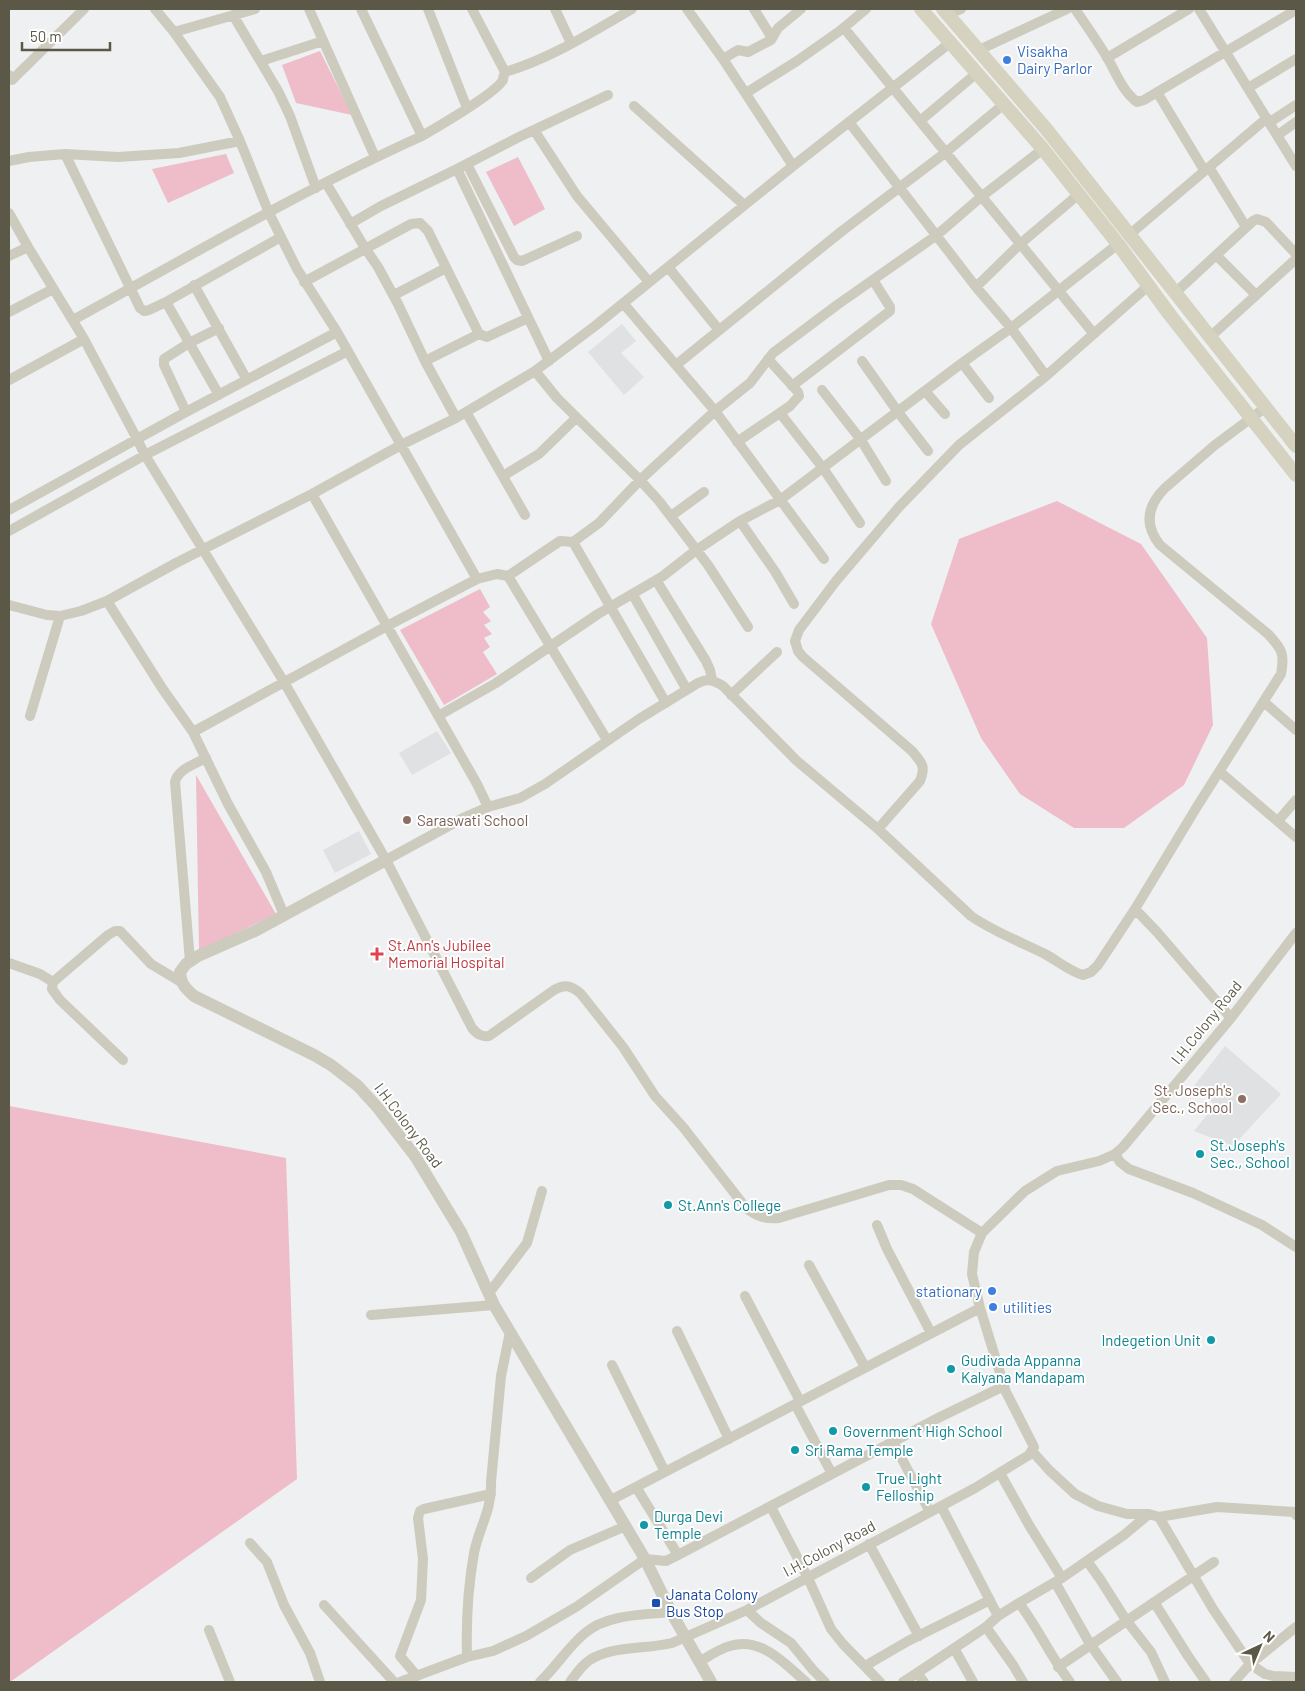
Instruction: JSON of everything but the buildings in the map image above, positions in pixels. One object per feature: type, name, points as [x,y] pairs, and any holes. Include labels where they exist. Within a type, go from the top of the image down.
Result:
[{"type":"main road","points":[[921,9],[1043,148],[1296,475]]},
{"type":"main road","points":[[951,11],[963,31],[1058,144],[1296,446]]},
{"type":"street","points":[[10,79],[84,9]]},
{"type":"street","points":[[154,9],[174,32],[220,97],[269,213],[304,282],[337,332],[477,580]]},
{"type":"street","points":[[174,32],[254,9]]},
{"type":"street","points":[[309,9],[375,157]]},
{"type":"street","points":[[362,9],[422,136]]},
{"type":"street","points":[[428,9],[467,108]]},
{"type":"street","points":[[73,320],[375,157],[422,136],[496,88],[503,80],[504,72],[472,9]]},
{"type":"street","points":[[555,9],[571,43]]},
{"type":"street","points":[[504,72],[523,67],[632,9]]},
{"type":"street","points":[[687,9],[723,59],[793,166]]},
{"type":"street","points":[[754,9],[772,38]]},
{"type":"street","points":[[723,59],[738,50],[748,52],[772,38],[778,28],[801,9]]},
{"type":"street","points":[[746,94],[797,62],[844,28],[866,9]]},
{"type":"street","points":[[979,50],[1053,12],[1067,9]]},
{"type":"street","points":[[1075,9],[1131,98],[1137,102],[1144,100],[1296,10]]},
{"type":"street","points":[[1107,58],[1188,9]]},
{"type":"street","points":[[1199,9],[1268,120],[1295,159]]},
{"type":"street","points":[[234,15],[278,91],[321,186],[350,224],[378,267],[394,295],[425,362],[456,418]]},
{"type":"street","points":[[844,28],[1094,334]]},
{"type":"street","points":[[9,606],[47,615],[60,616],[81,611],[107,601],[176,563],[312,494],[401,445],[456,418],[535,371],[963,31]]},
{"type":"street","points":[[261,61],[323,41]]},
{"type":"street","points":[[1248,88],[1296,59]]},
{"type":"street","points":[[920,121],[978,72]]},
{"type":"street","points":[[1157,92],[1246,227]]},
{"type":"street","points":[[350,224],[381,206],[608,95]]},
{"type":"street","points":[[676,365],[900,187],[946,153],[1004,104]]},
{"type":"street","points":[[1129,235],[1206,169],[1268,120],[1296,105]]},
{"type":"street","points":[[634,106],[744,205]]},
{"type":"street","points":[[849,122],[976,287],[1011,328],[1046,376]]},
{"type":"street","points":[[1278,135],[1296,122]]},
{"type":"street","points":[[534,130],[584,204],[649,282]]},
{"type":"street","points":[[9,161],[65,154],[118,157],[179,153],[240,141]]},
{"type":"street","points":[[193,732],[386,626],[477,580],[497,574],[508,576],[560,541],[573,542],[599,523],[640,480],[715,411],[750,383],[768,359],[793,337],[937,235],[1043,148]]},
{"type":"street","points":[[65,154],[140,308],[144,311],[166,302],[281,237]]},
{"type":"street","points":[[467,164],[517,260],[522,262],[577,236]]},
{"type":"street","points":[[457,169],[549,361]]},
{"type":"street","points":[[976,287],[1020,244],[1079,194]]},
{"type":"street","points":[[9,213],[84,339],[145,455],[284,682],[386,860],[476,1033],[484,1037],[489,1036],[554,990],[569,985],[575,988],[624,1047],[659,1101],[746,1208],[754,1214],[761,1218],[779,1218],[889,1185],[901,1185],[913,1189],[982,1233]]},
{"type":"street","points":[[1175,293],[1252,221],[1262,219],[1296,254]]},
{"type":"street","points":[[304,282],[411,224],[420,223],[428,230],[479,334],[487,337],[528,318]]},
{"type":"street","points":[[438,716],[496,683],[611,607],[633,595],[740,521],[780,500],[1011,328],[1118,244]]},
{"type":"street","points":[[9,256],[28,247]]},
{"type":"street","points":[[1216,255],[1256,295]]},
{"type":"street","points":[[1210,337],[1296,259]]},
{"type":"street","points":[[668,266],[719,330]]},
{"type":"street","points":[[394,295],[446,268]]},
{"type":"street","points":[[792,386],[890,311],[890,307],[873,280]]},
{"type":"street","points":[[194,285],[247,380]]},
{"type":"street","points":[[878,829],[920,781],[924,772],[922,764],[912,751],[803,658],[798,651],[795,641],[799,630],[836,581],[899,507],[959,445],[1046,376],[1148,286]]},
{"type":"street","points":[[9,312],[54,289]]},
{"type":"street","points":[[166,302],[219,395]]},
{"type":"street","points":[[623,303],[715,411],[824,559]]},
{"type":"street","points":[[186,412],[164,365],[164,359],[189,343],[219,328]]},
{"type":"street","points":[[9,510],[186,412],[337,332]]},
{"type":"street","points":[[425,362],[479,334]]},
{"type":"street","points":[[9,380],[84,339]]},
{"type":"street","points":[[9,531],[145,455],[348,351]]},
{"type":"street","points":[[737,442],[780,413],[796,401],[799,396],[768,359]]},
{"type":"street","points":[[862,361],[928,452]]},
{"type":"street","points":[[962,363],[989,398]]},
{"type":"street","points":[[535,371],[576,418],[640,480],[671,516],[695,551],[708,565],[748,627]]},
{"type":"street","points":[[822,390],[861,440],[886,480]]},
{"type":"street","points":[[925,391],[945,414]]},
{"type":"street","points":[[181,982],[180,972],[190,961],[255,931],[464,817],[488,807],[520,798],[537,789],[607,740],[706,680],[712,680],[723,686],[798,761],[878,829],[971,916],[983,924],[1047,955],[1075,973],[1083,975],[1091,972],[1098,965],[1135,909],[1282,674],[1284,659],[1280,647],[1268,634],[1160,545],[1151,531],[1150,512],[1154,500],[1165,488],[1186,469],[1266,407]]},
{"type":"street","points":[[466,412],[525,515]]},
{"type":"street","points":[[780,413],[823,468],[860,524]]},
{"type":"street","points":[[502,476],[539,454],[576,418]]},
{"type":"street","points":[[671,516],[704,492]]},
{"type":"street","points":[[312,494],[488,807]]},
{"type":"street","points":[[740,521],[776,573],[794,604]]},
{"type":"street","points":[[573,542],[666,703]]},
{"type":"street","points":[[508,576],[607,740]]},
{"type":"street","points":[[656,580],[706,661],[712,680]]},
{"type":"street","points":[[633,595],[687,690]]},
{"type":"street","points":[[107,601],[162,688],[193,732],[228,804],[266,872],[284,915]]},
{"type":"street","points":[[30,716],[60,616]]},
{"type":"street","points":[[731,695],[777,652]]},
{"type":"street","points":[[1264,702],[1296,730]]},
{"type":"street","points":[[190,961],[175,782],[176,776],[180,772],[206,758]]},
{"type":"street","points":[[1220,772],[1296,837]]},
{"type":"street","points":[[1278,821],[1296,800]]},
{"type":"street","points":[[1135,909],[1231,1018]]},
{"type":"street","points":[[124,1060],[60,1000],[52,989],[53,982],[108,935],[115,931],[120,931],[150,964],[181,982]]},
{"type":"street","name":"I.H.Colony Road","points":[[686,1638],[747,1610],[808,1578],[1000,1473],[1032,1451],[1032,1444],[1004,1386],[980,1308],[972,1274],[974,1252],[982,1233],[1016,1198],[1044,1177],[1057,1171],[1099,1161],[1115,1154],[1128,1142],[1231,1018],[1296,934]]},
{"type":"street","points":[[9,963],[40,974],[53,982]]},
{"type":"street","name":"I.H.Colony Road","points":[[181,982],[194,996],[314,1055],[337,1069],[358,1086],[378,1108],[415,1156],[461,1232],[492,1299],[510,1332],[645,1559],[671,1612],[711,1682]]},
{"type":"street","points":[[1115,1154],[1120,1162],[1129,1169],[1193,1193],[1262,1225],[1296,1247]]},
{"type":"street","points":[[371,1315],[492,1299],[527,1243],[542,1191]]},
{"type":"street","points":[[877,1225],[931,1333]]},
{"type":"street","points":[[809,1265],[865,1367]]},
{"type":"street","points":[[745,1296],[832,1474]]},
{"type":"street","points":[[610,1500],[980,1308]]},
{"type":"street","points":[[677,1331],[729,1439]]},
{"type":"street","points":[[467,1657],[466,1631],[470,1583],[475,1551],[488,1512],[491,1494],[501,1376],[510,1332]]},
{"type":"street","points":[[612,1365],[665,1472]]},
{"type":"street","points":[[400,1682],[467,1657],[492,1651],[526,1636],[576,1607],[645,1559],[666,1561],[940,1417],[1004,1386]]},
{"type":"street","points":[[893,1442],[930,1512]]},
{"type":"street","points":[[1032,1451],[1075,1494],[1098,1506],[1128,1514],[1154,1516],[1217,1507],[1296,1513]]},
{"type":"street","points":[[1000,1473],[1090,1644],[1117,1682]]},
{"type":"street","points":[[636,1487],[678,1555]]},
{"type":"street","points":[[417,1676],[400,1656],[421,1600],[423,1559],[418,1518],[420,1511],[491,1494]]},
{"type":"street","points":[[941,1506],[998,1616]]},
{"type":"street","points":[[771,1507],[832,1629],[843,1644],[880,1682]]},
{"type":"street","points":[[903,1682],[986,1627],[998,1616],[1058,1580],[1154,1516]]},
{"type":"street","points":[[1154,1516],[1250,1664],[1265,1674],[1272,1676],[1296,1677]]},
{"type":"street","points":[[531,1578],[570,1550],[626,1526]]},
{"type":"street","points":[[250,1543],[267,1562],[284,1605],[310,1653],[320,1682]]},
{"type":"street","points":[[869,1544],[919,1636]]},
{"type":"street","points":[[1087,1561],[1126,1620],[1151,1652],[1165,1682]]},
{"type":"street","points":[[1058,1666],[1214,1562]]},
{"type":"street","points":[[865,1666],[990,1600]]},
{"type":"street","points":[[1154,1602],[1206,1682]]},
{"type":"street","points":[[1019,1603],[1030,1616],[1058,1666],[1070,1682]]},
{"type":"street","points":[[324,1604],[394,1682]]},
{"type":"street","points":[[747,1610],[761,1623],[791,1643],[813,1670],[826,1682]]},
{"type":"street","points":[[540,1682],[584,1633],[594,1626],[622,1618],[671,1612]]},
{"type":"street","points":[[1234,1682],[1250,1664],[1296,1626]]},
{"type":"street","points":[[986,1627],[1013,1664],[1023,1682]]},
{"type":"street","points":[[209,1630],[230,1682]]},
{"type":"street","points":[[570,1682],[583,1665],[594,1657],[619,1650],[660,1646],[686,1638]]},
{"type":"street","points":[[699,1662],[731,1645],[746,1644],[771,1652],[806,1682]]},
{"type":"street","points":[[954,1648],[973,1682]]},
{"type":"street","points":[[917,1673],[924,1682]]},
{"type":"shaded area","points":[[320,51],[352,115],[296,103],[282,65]]},
{"type":"shaded area","points":[[226,154],[234,173],[168,203],[152,169]]},
{"type":"shaded area","points":[[518,157],[545,209],[514,226],[486,172]]},
{"type":"shaded area","points":[[622,324],[636,341],[621,353],[644,377],[624,395],[588,352]]},
{"type":"shaded area","points":[[1057,501],[1141,544],[1207,638],[1213,725],[1184,785],[1124,828],[1074,828],[1020,794],[981,738],[931,624],[959,539]]},
{"type":"shaded area","points":[[480,589],[490,607],[483,612],[491,621],[484,625],[492,634],[484,638],[490,647],[483,652],[497,674],[444,705],[400,630]]},
{"type":"shaded area","points":[[437,731],[451,753],[412,775],[399,753]]},
{"type":"shaded area","points":[[196,775],[276,914],[199,951]]},
{"type":"shaded area","points":[[359,831],[371,854],[335,873],[323,850]]},
{"type":"shaded area","name":"St. Joseph's Sec., School","points":[[1225,1046],[1281,1094],[1233,1146],[1194,1131],[1215,1105],[1193,1087]]},
{"type":"shaded area","points":[[9,1106],[286,1158],[297,1479],[10,1682],[9,1682]]},
{"type":"place","name":"Visakha Dairy Parlor","points":[[1007,60]]},
{"type":"place","name":"Saraswati School","points":[[407,820]]},
{"type":"place","name":"St.Ann's Jubilee Memorial Hospital","points":[[377,954]]},
{"type":"place","name":"St. Joseph's Sec., School","points":[[1242,1099]]},
{"type":"place","name":"St.Joseph's Sec., School","points":[[1200,1154]]},
{"type":"place","name":"St.Ann's College","points":[[668,1205]]},
{"type":"place","name":"stationary","points":[[992,1291]]},
{"type":"place","name":"utilities","points":[[993,1307]]},
{"type":"place","name":"Indegetion Unit","points":[[1211,1340]]},
{"type":"place","name":"Gudivada Appanna Kalyana Mandapam","points":[[951,1369]]},
{"type":"place","name":"Government High School","points":[[833,1431]]},
{"type":"place","name":"Sri Rama Temple","points":[[795,1450]]},
{"type":"place","name":"True Light Felloship","points":[[866,1487]]},
{"type":"place","name":"Durga Devi Temple","points":[[644,1525]]},
{"type":"place","name":"Janata Colony Bus Stop","points":[[656,1603]]}]
